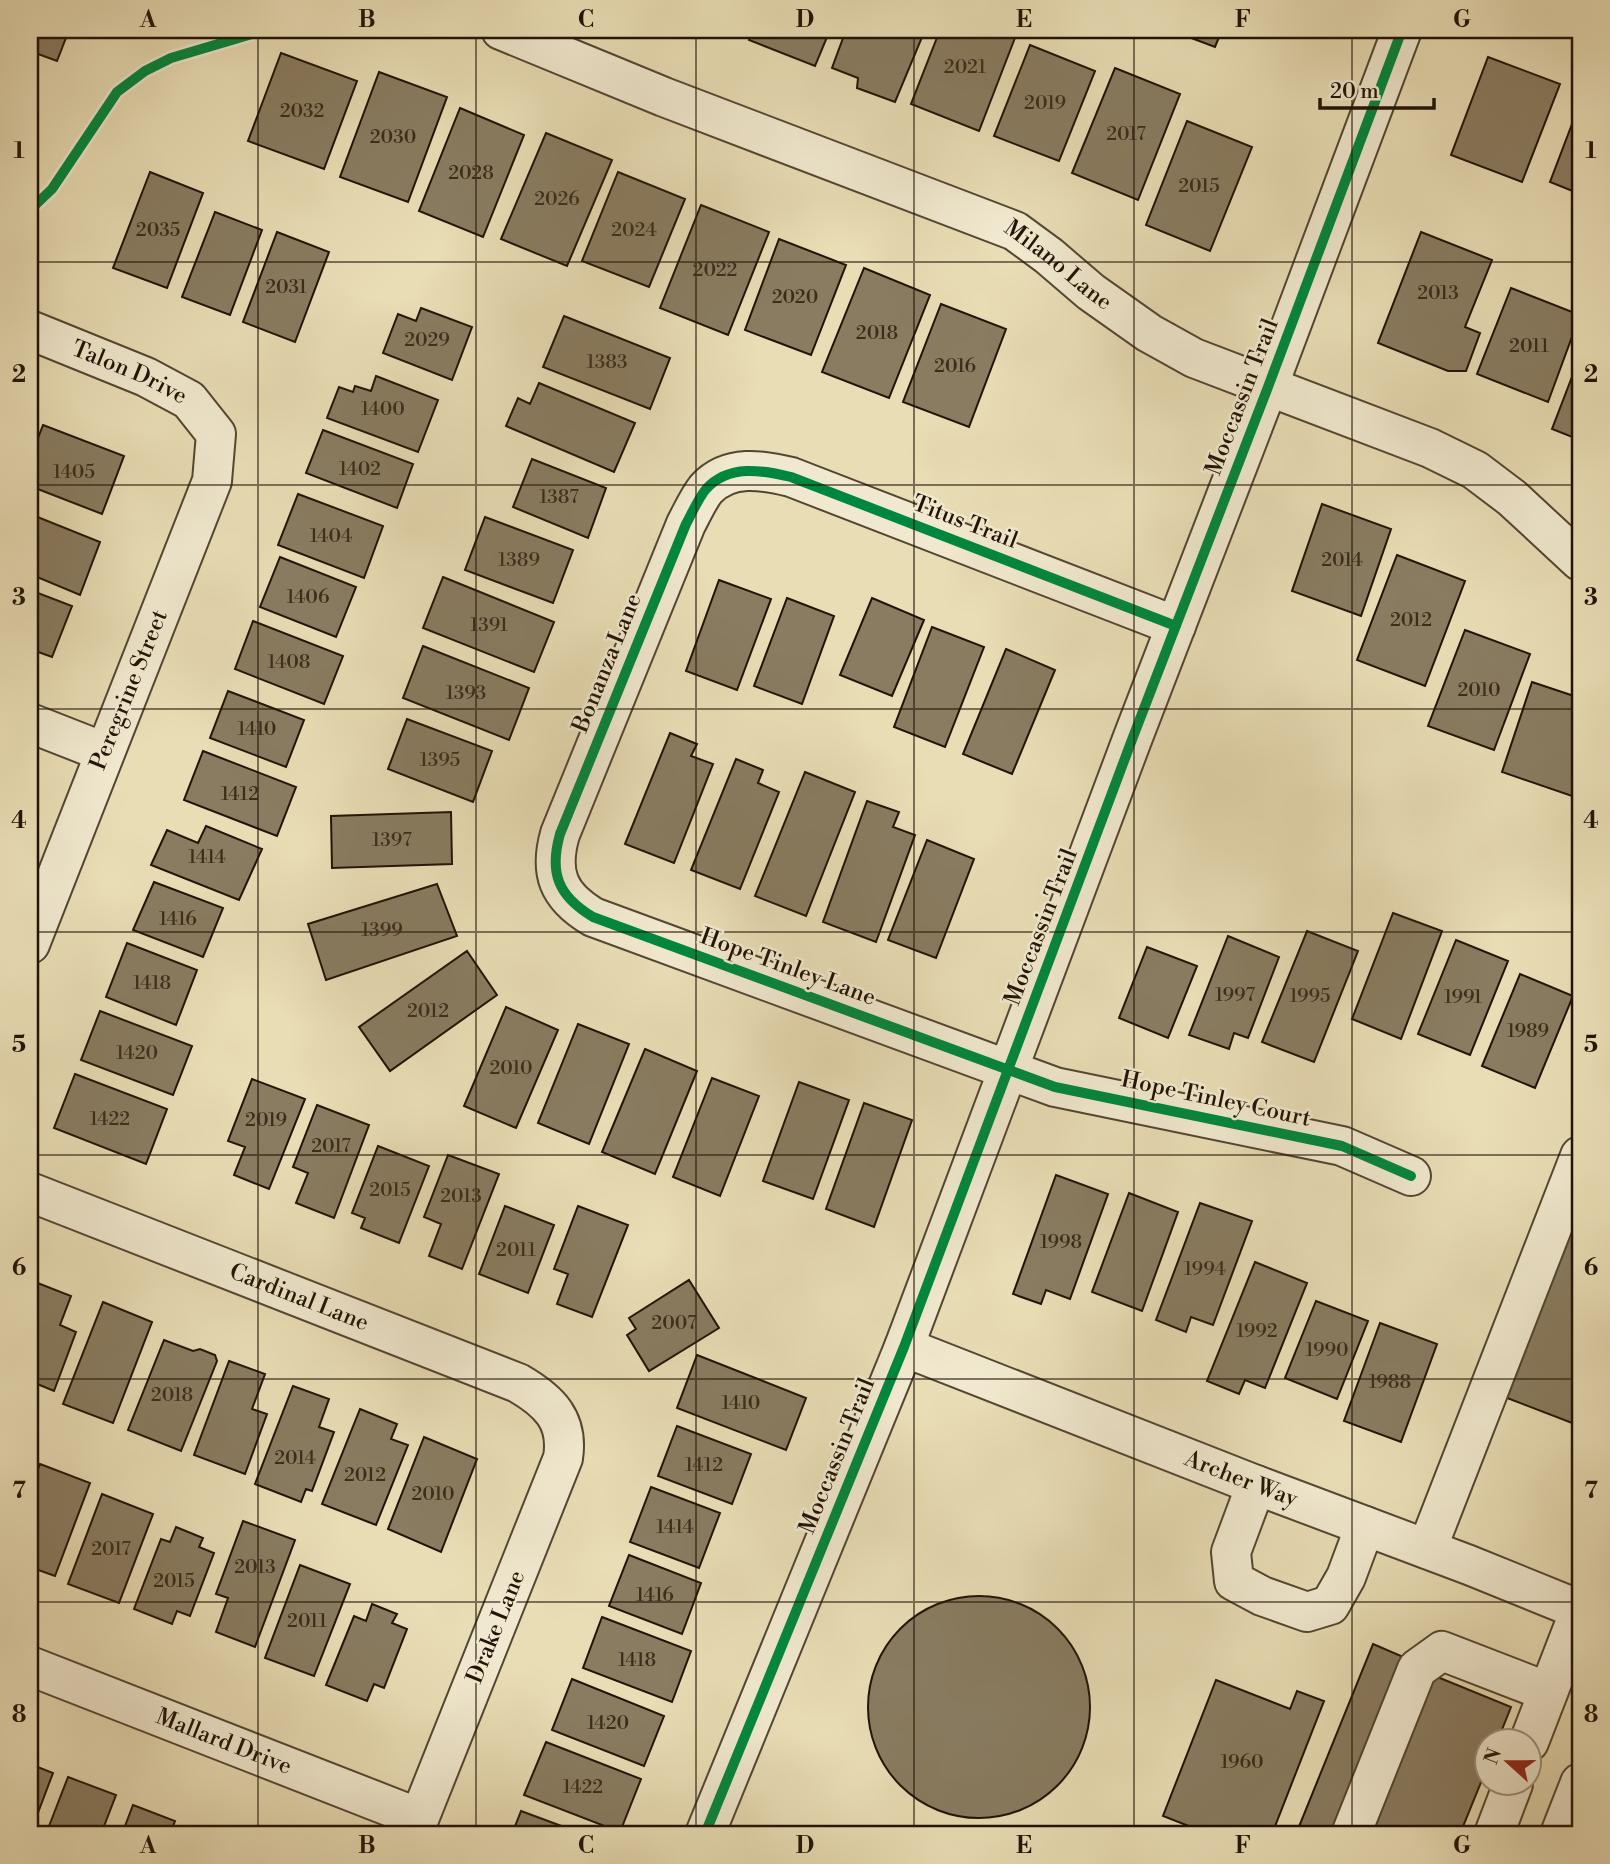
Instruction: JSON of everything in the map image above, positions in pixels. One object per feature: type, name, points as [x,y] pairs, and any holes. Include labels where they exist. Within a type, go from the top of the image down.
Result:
[{"type":"street","name":"Milano Lane","points":[[501,30],[664,97],[1014,231],[1049,256],[1091,292],[1149,333],[1194,358],[1430,448],[1475,470],[1512,498],[1580,561]]},
{"type":"street","name":"Moccassin Trail","points":[[705,1834],[904,1347],[1402,30]]},
{"type":"street","name":"Talon Drive","points":[[30,330],[146,377],[189,400],[216,434]]},
{"type":"street","name":"Peregrine Street","points":[[30,944],[212,481],[216,434]]},
{"type":"street","name":"Titus Trail","points":[[736,472],[761,469],[791,477],[1176,626]]},
{"type":"street","name":"Bonanza Lane","points":[[561,888],[554,870],[560,834],[686,524],[706,490],[736,472]]},
{"type":"street","points":[[30,723],[104,752]]},
{"type":"street","name":"Hope Tinley Lane","points":[[561,888],[577,908],[593,917],[1010,1070]]},
{"type":"street","name":"Hope Tinley Court","points":[[1010,1070],[1061,1089],[1342,1146],[1411,1176]]},
{"type":"street","points":[[1427,1549],[1580,1156]]},
{"type":"street","name":"Cardinal Lane","points":[[30,1192],[518,1383],[541,1397],[558,1417]]},
{"type":"street","name":"Archer Way","points":[[904,1347],[1580,1610]]},
{"type":"street","name":"Drake Lane","points":[[416,1826],[562,1458],[565,1442],[558,1417]]},
{"type":"street","points":[[1256,1485],[1231,1552],[1234,1581],[1262,1596],[1307,1612],[1330,1605],[1346,1577],[1365,1526]]},
{"type":"street","points":[[1534,1728],[1580,1610]]},
{"type":"street","points":[[1351,1834],[1417,1669],[1442,1651],[1548,1692]]},
{"type":"street","name":"Mallard Drive","points":[[30,1666],[416,1826]]},
{"type":"street","points":[[1560,1834],[1580,1783]]},
{"type":"street","points":[[1494,1834],[1507,1798]]},
{"type":"path","points":[[30,210],[52,189],[117,92],[145,71],[171,58],[265,30]]},
{"type":"building","points":[[30,30],[69,30],[57,61],[30,51]]},
{"type":"building","points":[[753,30],[830,30],[815,66],[749,40]]},
{"type":"building","points":[[846,30],[925,30],[895,102],[857,88],[858,78],[832,68]]},
{"type":"building","points":[[940,30],[1018,30],[979,131],[911,104]]},
{"type":"building","points":[[1170,30],[1222,30],[1215,47]]},
{"type":"building","points":[[1030,45],[1095,71],[1059,161],[994,136]]},
{"type":"building","points":[[281,53],[357,81],[324,169],[248,141]]},
{"type":"building","points":[[1488,57],[1560,84],[1522,182],[1451,155]]},
{"type":"building","points":[[1115,68],[1180,94],[1138,200],[1072,173]]},
{"type":"building","points":[[379,72],[447,97],[408,202],[340,177]]},
{"type":"building","points":[[1580,103],[1580,194],[1550,182]]},
{"type":"building","points":[[460,108],[524,135],[483,237],[419,211]]},
{"type":"building","points":[[1187,121],[1252,147],[1210,251],[1146,225]]},
{"type":"building","points":[[546,133],[612,160],[567,266],[501,239]]},
{"type":"building","points":[[150,172],[203,193],[167,288],[113,268]]},
{"type":"building","points":[[618,172],[685,199],[649,287],[582,261]]},
{"type":"building","points":[[701,205],[769,232],[728,335],[660,308]]},
{"type":"building","points":[[215,212],[262,230],[230,315],[182,297]]},
{"type":"building","points":[[277,232],[329,252],[295,342],[243,322]]},
{"type":"building","points":[[1421,232],[1492,260],[1465,327],[1480,333],[1466,371],[1448,371],[1378,343]]},
{"type":"building","points":[[779,239],[846,265],[811,355],[745,330]]},
{"type":"building","points":[[864,268],[930,295],[889,398],[822,372]]},
{"type":"building","points":[[1511,288],[1580,315],[1548,402],[1477,374]]},
{"type":"building","points":[[941,304],[1006,329],[969,427],[903,402]]},
{"type":"building","points":[[421,308],[472,327],[452,380],[383,353],[398,314],[416,321]]},
{"type":"building","points":[[564,316],[670,358],[650,409],[543,367]]},
{"type":"building","points":[[1580,356],[1580,440],[1552,429]]},
{"type":"building","points":[[376,376],[438,400],[418,452],[327,418],[339,387],[353,392],[355,386],[371,391]]},
{"type":"building","points":[[539,383],[635,423],[614,472],[506,426],[518,398],[530,404]]},
{"type":"building","points":[[43,425],[124,456],[102,514],[30,486],[30,459]]},
{"type":"building","points":[[323,430],[413,464],[397,508],[306,473]]},
{"type":"building","points":[[532,459],[606,488],[588,538],[513,507]]},
{"type":"building","points":[[298,494],[383,526],[364,578],[278,545]]},
{"type":"building","points":[[1322,504],[1391,529],[1361,616],[1292,591]]},
{"type":"building","points":[[35,516],[100,542],[80,595],[30,574],[30,530]]},
{"type":"building","points":[[485,517],[573,550],[553,603],[465,570]]},
{"type":"building","points":[[1397,555],[1465,581],[1425,686],[1357,660]]},
{"type":"building","points":[[280,557],[356,587],[336,637],[260,607]]},
{"type":"building","points":[[443,577],[554,622],[534,672],[423,628]]},
{"type":"building","points":[[719,580],[771,599],[737,690],[686,671]]},
{"type":"building","points":[[30,590],[72,606],[52,657],[30,649]]},
{"type":"building","points":[[787,598],[834,616],[802,704],[754,686]]},
{"type":"building","points":[[872,598],[924,620],[892,696],[840,675]]},
{"type":"building","points":[[253,621],[343,656],[324,704],[235,669]]},
{"type":"building","points":[[932,627],[984,647],[945,747],[894,727]]},
{"type":"building","points":[[1465,630],[1530,654],[1494,750],[1428,726]]},
{"type":"building","points":[[423,646],[529,688],[509,740],[403,698]]},
{"type":"building","points":[[1006,649],[1055,670],[1012,774],[963,754]]},
{"type":"building","points":[[1532,682],[1580,698],[1580,771],[1572,796],[1502,772]]},
{"type":"building","points":[[228,691],[304,720],[286,767],[210,738]]},
{"type":"building","points":[[407,719],[492,751],[473,802],[388,769]]},
{"type":"building","points":[[670,733],[697,744],[691,756],[713,764],[674,863],[625,844]]},
{"type":"building","points":[[203,751],[296,787],[277,836],[184,800]]},
{"type":"building","points":[[736,759],[763,770],[758,783],[779,792],[740,889],[691,870]]},
{"type":"building","points":[[805,772],[855,792],[806,916],[755,896]]},
{"type":"building","points":[[867,801],[899,812],[893,827],[915,835],[876,942],[823,922]]},
{"type":"building","points":[[451,812],[452,864],[332,868],[331,816]]},
{"type":"building","points":[[206,826],[262,849],[239,900],[151,865],[167,830],[198,843]]},
{"type":"building","points":[[927,840],[974,859],[936,958],[888,940]]},
{"type":"building","points":[[154,882],[223,908],[203,957],[133,930]]},
{"type":"building","points":[[437,884],[457,936],[326,980],[308,924]]},
{"type":"building","points":[[1393,913],[1442,931],[1401,1039],[1352,1019]]},
{"type":"building","points":[[1307,931],[1358,951],[1314,1062],[1262,1042]]},
{"type":"building","points":[[1228,936],[1279,957],[1248,1038],[1234,1033],[1229,1049],[1189,1035]]},
{"type":"building","points":[[1456,940],[1508,961],[1470,1055],[1418,1034]]},
{"type":"building","points":[[127,943],[197,970],[176,1025],[106,997]]},
{"type":"building","points":[[1147,947],[1197,966],[1168,1038],[1119,1018]]},
{"type":"building","points":[[467,951],[497,995],[390,1071],[359,1027]]},
{"type":"building","points":[[1520,974],[1573,996],[1535,1088],[1482,1066]]},
{"type":"building","points":[[506,1007],[558,1030],[516,1128],[464,1106]]},
{"type":"building","points":[[100,1011],[192,1046],[173,1095],[81,1060]]},
{"type":"building","points":[[578,1024],[629,1044],[589,1144],[538,1123]]},
{"type":"building","points":[[645,1049],[697,1071],[655,1174],[602,1152]]},
{"type":"building","points":[[75,1074],[167,1109],[146,1164],[54,1128]]},
{"type":"building","points":[[712,1078],[759,1096],[720,1196],[673,1177]]},
{"type":"building","points":[[252,1079],[305,1099],[269,1189],[234,1175],[245,1147],[228,1141]]},
{"type":"building","points":[[799,1082],[849,1100],[813,1199],[763,1181]]},
{"type":"building","points":[[864,1103],[912,1120],[874,1227],[826,1209]]},
{"type":"building","points":[[317,1105],[369,1125],[334,1218],[296,1203],[308,1173],[293,1167]]},
{"type":"building","points":[[378,1146],[429,1166],[399,1243],[361,1228],[365,1218],[352,1213]]},
{"type":"building","points":[[448,1155],[499,1174],[462,1269],[429,1256],[441,1224],[424,1217]]},
{"type":"building","points":[[1056,1175],[1108,1194],[1070,1299],[1046,1290],[1041,1304],[1013,1294]]},
{"type":"building","points":[[1129,1193],[1178,1212],[1142,1311],[1092,1292]]},
{"type":"building","points":[[1200,1203],[1252,1221],[1213,1325],[1191,1317],[1186,1332],[1156,1320]]},
{"type":"building","points":[[505,1206],[554,1225],[528,1293],[479,1274]]},
{"type":"building","points":[[578,1206],[628,1225],[592,1317],[557,1304],[568,1274],[554,1269]]},
{"type":"building","points":[[1580,1207],[1580,1426],[1507,1398]]},
{"type":"building","points":[[1255,1262],[1307,1283],[1265,1388],[1245,1380],[1239,1394],[1207,1381]]},
{"type":"building","points":[[689,1280],[719,1328],[649,1371],[627,1335],[636,1329],[629,1318]]},
{"type":"building","points":[[35,1282],[71,1296],[60,1325],[76,1332],[54,1391],[30,1381],[30,1295]]},
{"type":"building","points":[[1316,1301],[1368,1321],[1337,1399],[1285,1378]]},
{"type":"building","points":[[103,1302],[152,1322],[113,1423],[63,1404]]},
{"type":"building","points":[[1380,1323],[1437,1344],[1401,1442],[1344,1421]]},
{"type":"building","points":[[164,1340],[193,1351],[200,1349],[215,1355],[217,1361],[181,1451],[128,1430]]},
{"type":"building","points":[[697,1355],[806,1398],[786,1450],[677,1408]]},
{"type":"building","points":[[229,1361],[265,1374],[252,1409],[267,1414],[245,1474],[194,1455]]},
{"type":"building","points":[[293,1386],[329,1399],[319,1427],[334,1432],[312,1491],[306,1489],[301,1502],[255,1484]]},
{"type":"building","points":[[360,1409],[397,1424],[391,1439],[408,1445],[376,1525],[322,1504]]},
{"type":"building","points":[[677,1426],[751,1454],[732,1504],[658,1476]]},
{"type":"building","points":[[424,1437],[477,1459],[441,1552],[388,1529]]},
{"type":"building","points":[[40,1464],[90,1483],[55,1576],[30,1567],[30,1491]]},
{"type":"building","points":[[651,1487],[720,1513],[699,1568],[630,1542]]},
{"type":"building","points":[[102,1494],[153,1514],[119,1603],[68,1584]]},
{"type":"building","points":[[243,1521],[295,1540],[255,1647],[216,1632],[228,1598],[216,1594]]},
{"type":"building","points":[[176,1527],[203,1538],[199,1547],[214,1553],[190,1616],[177,1611],[172,1624],[134,1609],[161,1539],[170,1542]]},
{"type":"building","points":[[629,1555],[701,1583],[682,1634],[609,1606]]},
{"type":"building","points":[[300,1565],[350,1584],[314,1676],[265,1658]]},
{"type":"building","points":[[979,1596],[1001,1598],[1031,1609],[1049,1621],[1065,1637],[1077,1655],[1085,1675],[1090,1707],[1088,1729],[1077,1759],[1065,1777],[1049,1793],[1031,1805],[1011,1813],[979,1818],[957,1816],[927,1805],[909,1793],[893,1777],[881,1759],[873,1739],[868,1707],[870,1685],[881,1655],[893,1637],[909,1621],[927,1609],[947,1601]]},
{"type":"building","points":[[372,1604],[397,1614],[392,1623],[407,1629],[384,1688],[374,1684],[367,1701],[326,1685],[354,1616],[366,1621]]},
{"type":"building","points":[[602,1617],[691,1651],[672,1702],[583,1668]]},
{"type":"building","points":[[1373,1644],[1408,1659],[1337,1834],[1296,1834]]},
{"type":"building","points":[[1435,1676],[1511,1707],[1503,1728],[1474,1728],[1475,1798],[1460,1834],[1371,1834]]},
{"type":"building","points":[[572,1679],[664,1716],[644,1766],[552,1730]]},
{"type":"building","points":[[1216,1680],[1290,1709],[1297,1691],[1324,1701],[1272,1834],[1209,1834],[1163,1816]]},
{"type":"building","points":[[546,1742],[641,1779],[620,1832],[524,1795]]},
{"type":"building","points":[[30,1764],[53,1773],[30,1834]]},
{"type":"building","points":[[68,1777],[116,1795],[101,1834],[46,1834]]},
{"type":"building","points":[[133,1805],[175,1821],[170,1834],[122,1834]]},
{"type":"building","points":[[521,1811],[583,1834],[512,1834]]},
{"type":"cycle path","points":[[30,210],[52,189],[117,92],[145,71],[171,58],[265,30]]},
{"type":"cycle path","points":[[705,1834],[904,1347],[1402,30]]},
{"type":"cycle path","points":[[1176,626],[791,477],[757,471],[735,472],[725,476],[706,489],[686,524],[560,834],[556,860],[559,882],[572,901],[593,917],[1055,1087],[1342,1146],[1411,1176]]}]
